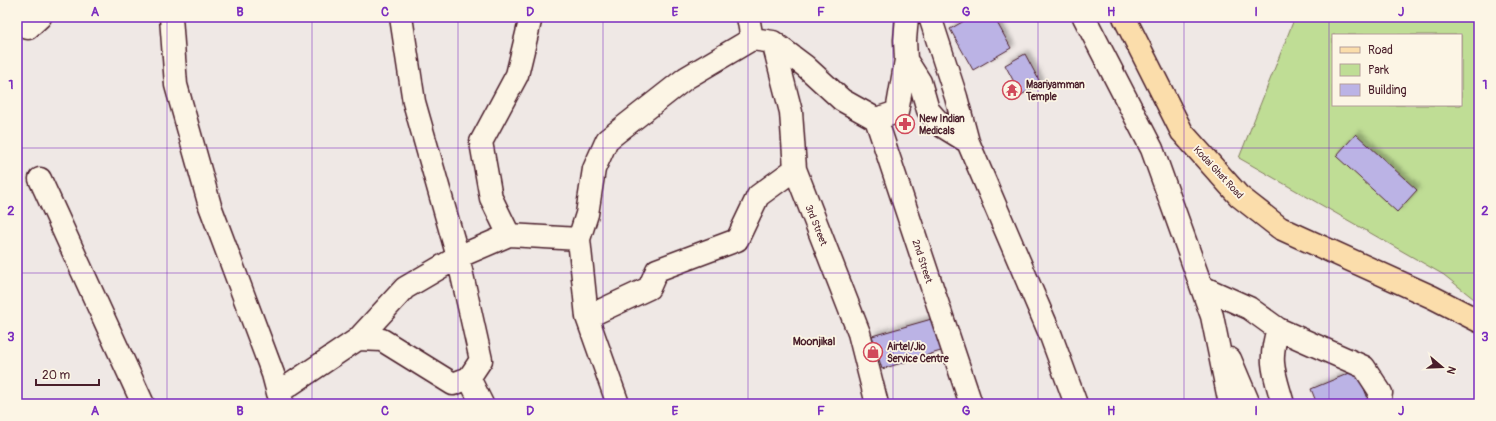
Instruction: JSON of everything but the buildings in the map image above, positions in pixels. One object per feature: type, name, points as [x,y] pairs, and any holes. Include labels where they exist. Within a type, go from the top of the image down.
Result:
[{"type":"main road","name":"Kodai Ghat Road","points":[[1124,17],[1182,132],[1239,196],[1280,228],[1432,297],[1479,321]]},
{"type":"street","points":[[23,17],[28,28],[40,17]]},
{"type":"street","points":[[171,17],[176,85],[208,198],[273,374],[280,399],[358,339],[405,288],[458,257],[509,235],[579,239]]},
{"type":"street","points":[[358,339],[382,340],[453,384],[469,378],[481,360],[458,257],[414,102],[401,17]]},
{"type":"street","points":[[509,235],[491,198],[481,142],[518,75],[531,17]]},
{"type":"street","name":"3rd Street","points":[[748,17],[763,41],[791,112],[795,169],[859,333],[878,404]]},
{"type":"street","points":[[618,404],[587,317],[579,239],[588,214],[594,169],[607,140],[686,78],[763,41],[805,66],[842,100],[876,119],[897,112],[906,60],[905,40],[907,17]]},
{"type":"street","points":[[930,17],[956,97],[968,142],[1051,336],[1076,404]]},
{"type":"street","points":[[1084,17],[1152,149],[1212,316],[1249,404]]},
{"type":"street","points":[[906,60],[920,82],[928,110],[942,126],[968,142]]},
{"type":"street","name":"2nd Street","points":[[876,119],[971,404]]},
{"type":"street","points":[[587,317],[649,288],[657,270],[737,240],[758,196],[795,169]]},
{"type":"street","points":[[40,179],[143,404]]},
{"type":"street","points":[[1202,287],[1249,308],[1278,329],[1364,367],[1381,393],[1378,404]]},
{"type":"street","points":[[1212,316],[1230,404]]},
{"type":"street","points":[[1278,329],[1273,346],[1272,366],[1283,404]]},
{"type":"street","points":[[469,378],[482,404]]},
{"type":"green space","points":[[1295,17],[1479,17],[1479,303],[1444,275],[1239,158]]},
{"type":"place","name":"Maariyamman Temple","points":[[1012,90]]},
{"type":"place","name":"New Indian Medicals","points":[[905,124]]},
{"type":"place","name":"Airtel/Jio Service Centre","points":[[873,352]]},
{"type":"district","name":"Moonjikal","points":[[814,341]]}]
